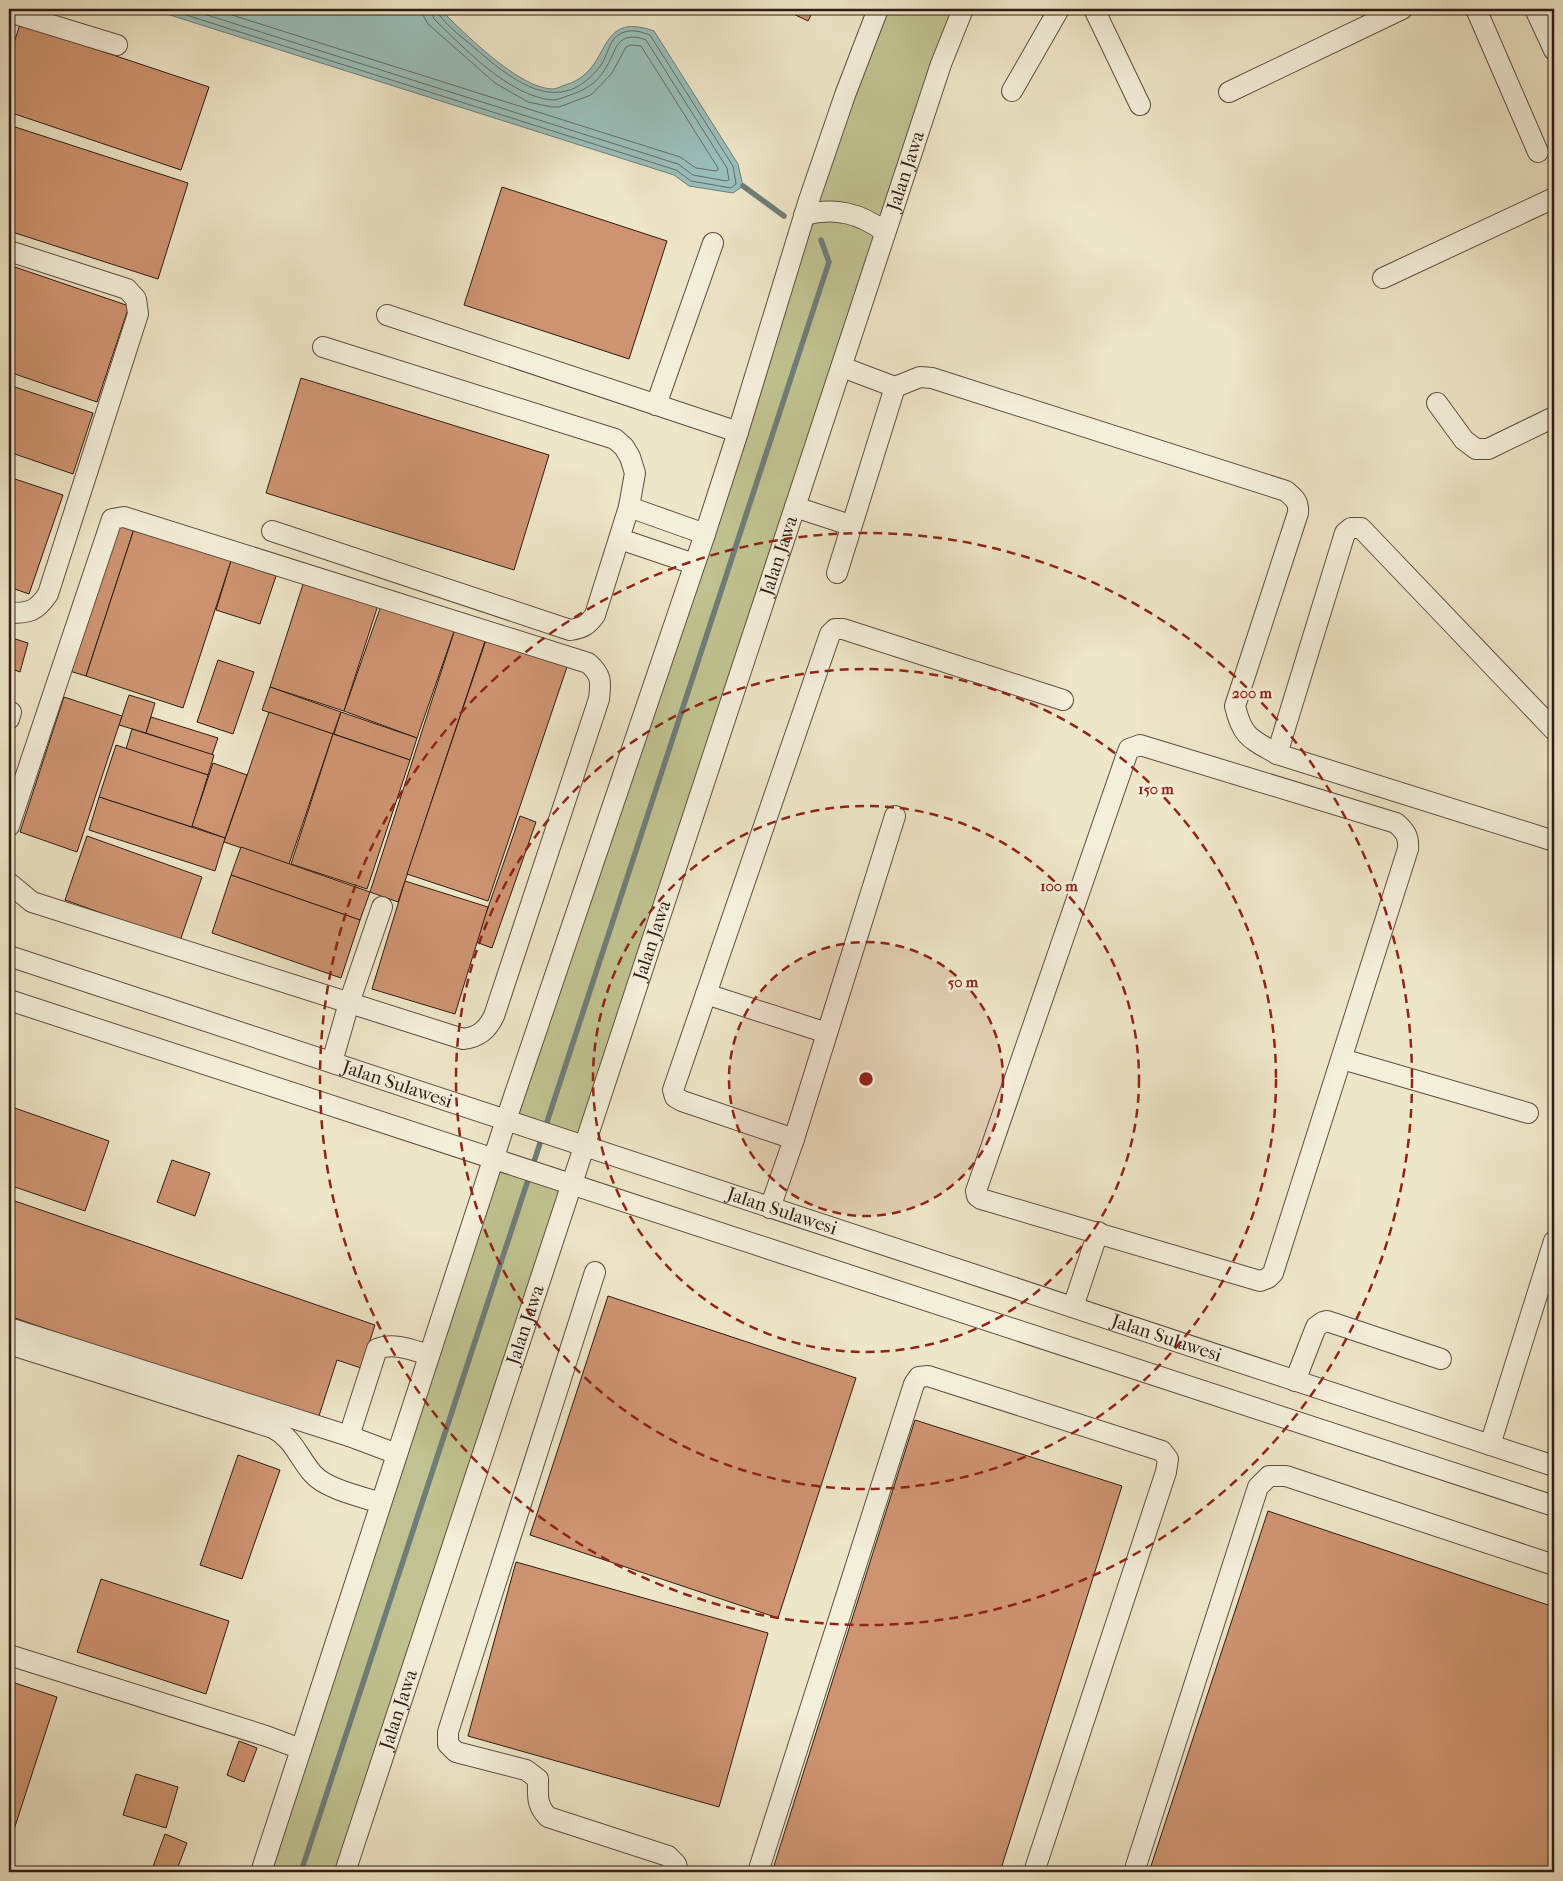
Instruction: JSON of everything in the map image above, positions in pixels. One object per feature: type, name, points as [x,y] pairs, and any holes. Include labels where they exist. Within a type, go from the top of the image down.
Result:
[{"type":"street","points":[[261,1872],[430,1355],[502,1162],[738,432],[804,214],[845,96],[878,9]]},
{"type":"street","points":[[1012,91],[1059,9]]},
{"type":"street","points":[[1094,9],[1140,105]]},
{"type":"street","points":[[1229,92],[1402,9]]},
{"type":"street","points":[[1476,9],[1538,152]]},
{"type":"street","points":[[1535,9],[1554,50]]},
{"type":"street","name":"Jalan Jawa","points":[[345,1872],[563,1182],[795,507],[959,10]]},
{"type":"street","points":[[9,12],[117,45]]},
{"type":"street","points":[[1383,278],[1554,198]]},
{"type":"street","points":[[804,214],[833,210],[847,212],[867,220],[886,232]]},
{"type":"street","points":[[656,405],[713,243]]},
{"type":"street","points":[[9,251],[127,289],[136,299],[138,314],[48,594],[40,607],[25,613],[9,612]]},
{"type":"street","points":[[387,315],[738,432]]},
{"type":"street","points":[[272,531],[570,630],[582,628],[590,623],[595,614],[620,539],[629,507],[635,473],[627,452],[615,439],[324,347]]},
{"type":"street","points":[[842,367],[895,388],[920,377],[932,378],[1286,492],[1299,505],[1298,513],[1235,706],[1238,723],[1249,738],[1277,754],[1554,841]]},
{"type":"street","points":[[837,573],[850,525],[895,388]]},
{"type":"street","points":[[1438,403],[1464,440],[1476,449],[1488,449],[1554,417]]},
{"type":"street","points":[[629,507],[705,534]]},
{"type":"street","points":[[795,507],[850,525]]},
{"type":"street","points":[[9,826],[112,519],[124,517],[588,664],[596,670],[601,682],[599,699],[494,1016],[490,1025],[482,1034],[473,1038],[462,1039],[32,902],[9,883]]},
{"type":"street","points":[[1277,754],[1345,533],[1351,528],[1361,528],[1554,730]]},
{"type":"street","points":[[620,539],[694,564]]},
{"type":"street","points":[[794,1139],[675,1097],[673,1090],[830,634],[835,629],[843,629],[1063,700]]},
{"type":"street","points":[[1140,745],[1396,822],[1404,830],[1408,839],[1408,849],[1273,1273],[1268,1278],[1260,1281],[1098,1232],[981,1199],[977,1196],[976,1192],[1129,749],[1140,745]]},
{"type":"street","points":[[770,1208],[794,1139],[895,816]]},
{"type":"street","points":[[332,1062],[349,1003],[382,907]]},
{"type":"street","name":"Jalan Sulawesi","points":[[9,956],[1554,1466]]},
{"type":"street","points":[[706,994],[827,1033]]},
{"type":"street","name":"Jalan Sulawesi","points":[[9,1000],[1554,1506]]},
{"type":"street","points":[[1342,1059],[1528,1113]]},
{"type":"street","points":[[1073,1307],[1098,1232]]},
{"type":"street","points":[[1490,1444],[1554,1241]]},
{"type":"street","points":[[595,1272],[448,1732],[448,1744],[456,1752],[526,1770],[538,1779],[540,1810],[548,1817],[668,1856],[676,1864],[678,1872]]},
{"type":"street","points":[[1295,1380],[1316,1327],[1327,1321],[1441,1359]]},
{"type":"street","points":[[9,1328],[349,1436],[397,1454]]},
{"type":"street","points":[[9,1344],[273,1428],[285,1434],[314,1475],[324,1483],[381,1503]]},
{"type":"street","points":[[349,1436],[377,1349],[392,1345],[430,1355]]},
{"type":"street","points":[[758,1872],[914,1384],[919,1377],[928,1376],[1162,1450],[1168,1459],[1166,1472],[1034,1872]]},
{"type":"street","points":[[1134,1872],[1258,1487],[1269,1476],[1286,1476],[1554,1565]]},
{"type":"street","points":[[9,1655],[266,1736],[301,1749]]},
{"type":"green space","points":[[879,9],[963,9],[583,1146],[506,1120]]},
{"type":"green space","points":[[493,1159],[570,1184],[345,1872],[261,1872]]},
{"type":"water","points":[[151,9],[440,9],[477,45],[509,70],[540,87],[554,89],[582,77],[592,66],[613,35],[622,28],[635,27],[654,31],[738,164],[743,186],[733,193],[689,186],[674,175]]},
{"type":"building","points":[[783,9],[814,9],[808,21]]},
{"type":"building","points":[[20,24],[209,87],[181,170],[9,112],[9,59]]},
{"type":"building","points":[[9,125],[188,183],[158,279],[9,231]]},
{"type":"building","points":[[502,187],[667,241],[629,359],[464,305]]},
{"type":"building","points":[[9,265],[129,306],[97,402],[9,372]]},
{"type":"building","points":[[301,378],[549,455],[514,570],[266,493]]},
{"type":"building","points":[[9,385],[93,413],[73,474],[9,452]]},
{"type":"building","points":[[9,477],[63,495],[29,594],[9,587]]},
{"type":"building","points":[[111,521],[134,529],[86,676],[63,669]]},
{"type":"building","points":[[134,529],[231,561],[183,708],[86,676]]},
{"type":"building","points":[[231,561],[276,576],[260,624],[216,610]]},
{"type":"building","points":[[305,578],[379,602],[344,711],[270,687]]},
{"type":"building","points":[[383,600],[456,626],[417,738],[344,711]]},
{"type":"building","points":[[456,626],[487,635],[398,902],[370,892]]},
{"type":"building","points":[[9,637],[28,643],[20,672],[9,668]]},
{"type":"building","points":[[487,637],[568,664],[488,901],[407,874]]},
{"type":"building","points":[[218,660],[254,672],[233,734],[197,722]]},
{"type":"building","points":[[270,687],[341,712],[333,734],[262,710]]},
{"type":"building","points":[[129,695],[155,703],[146,733],[119,725]]},
{"type":"building","points":[[64,697],[122,716],[77,852],[20,832]]},
{"type":"building","points":[[269,712],[333,734],[289,864],[224,842]]},
{"type":"building","points":[[341,712],[417,738],[410,760],[334,734]]},
{"type":"building","points":[[151,717],[218,738],[212,755],[146,733]]},
{"type":"building","points":[[132,729],[214,755],[208,775],[126,749]]},
{"type":"building","points":[[333,734],[410,760],[367,889],[291,864]]},
{"type":"building","points":[[116,745],[208,775],[192,827],[99,797]]},
{"type":"building","points":[[213,763],[247,775],[225,838],[192,826]]},
{"type":"building","points":[[99,797],[225,838],[215,871],[89,830]]},
{"type":"building","points":[[520,816],[536,822],[492,948],[476,942]]},
{"type":"building","points":[[87,836],[202,877],[180,941],[65,900]]},
{"type":"building","points":[[241,847],[370,892],[360,920],[231,875]]},
{"type":"building","points":[[231,875],[360,920],[341,978],[212,933]]},
{"type":"building","points":[[405,881],[488,907],[455,1014],[372,989]]},
{"type":"building","points":[[9,1106],[109,1141],[85,1211],[9,1185]]},
{"type":"building","points":[[172,1160],[210,1173],[195,1216],[157,1202]]},
{"type":"building","points":[[9,1199],[375,1325],[361,1368],[337,1360],[317,1422],[9,1316]]},
{"type":"building","points":[[608,1296],[856,1378],[778,1618],[530,1535]]},
{"type":"building","points":[[915,1420],[1122,1486],[1000,1872],[772,1872]]},
{"type":"building","points":[[238,1455],[280,1470],[242,1579],[200,1565]]},
{"type":"building","points":[[1268,1511],[1554,1607],[1554,1872],[1149,1872]]},
{"type":"building","points":[[516,1562],[768,1633],[719,1807],[468,1736]]},
{"type":"building","points":[[101,1579],[229,1621],[206,1694],[77,1652]]},
{"type":"building","points":[[9,1681],[57,1697],[9,1845]]},
{"type":"building","points":[[239,1741],[257,1748],[244,1782],[227,1775]]},
{"type":"building","points":[[136,1774],[178,1787],[166,1828],[123,1815]]},
{"type":"building","points":[[165,1834],[187,1843],[176,1872],[151,1872]]},
{"type":"waterway","points":[[743,186],[784,216]]},
{"type":"waterway","points":[[301,1872],[829,262],[821,240]]}]
